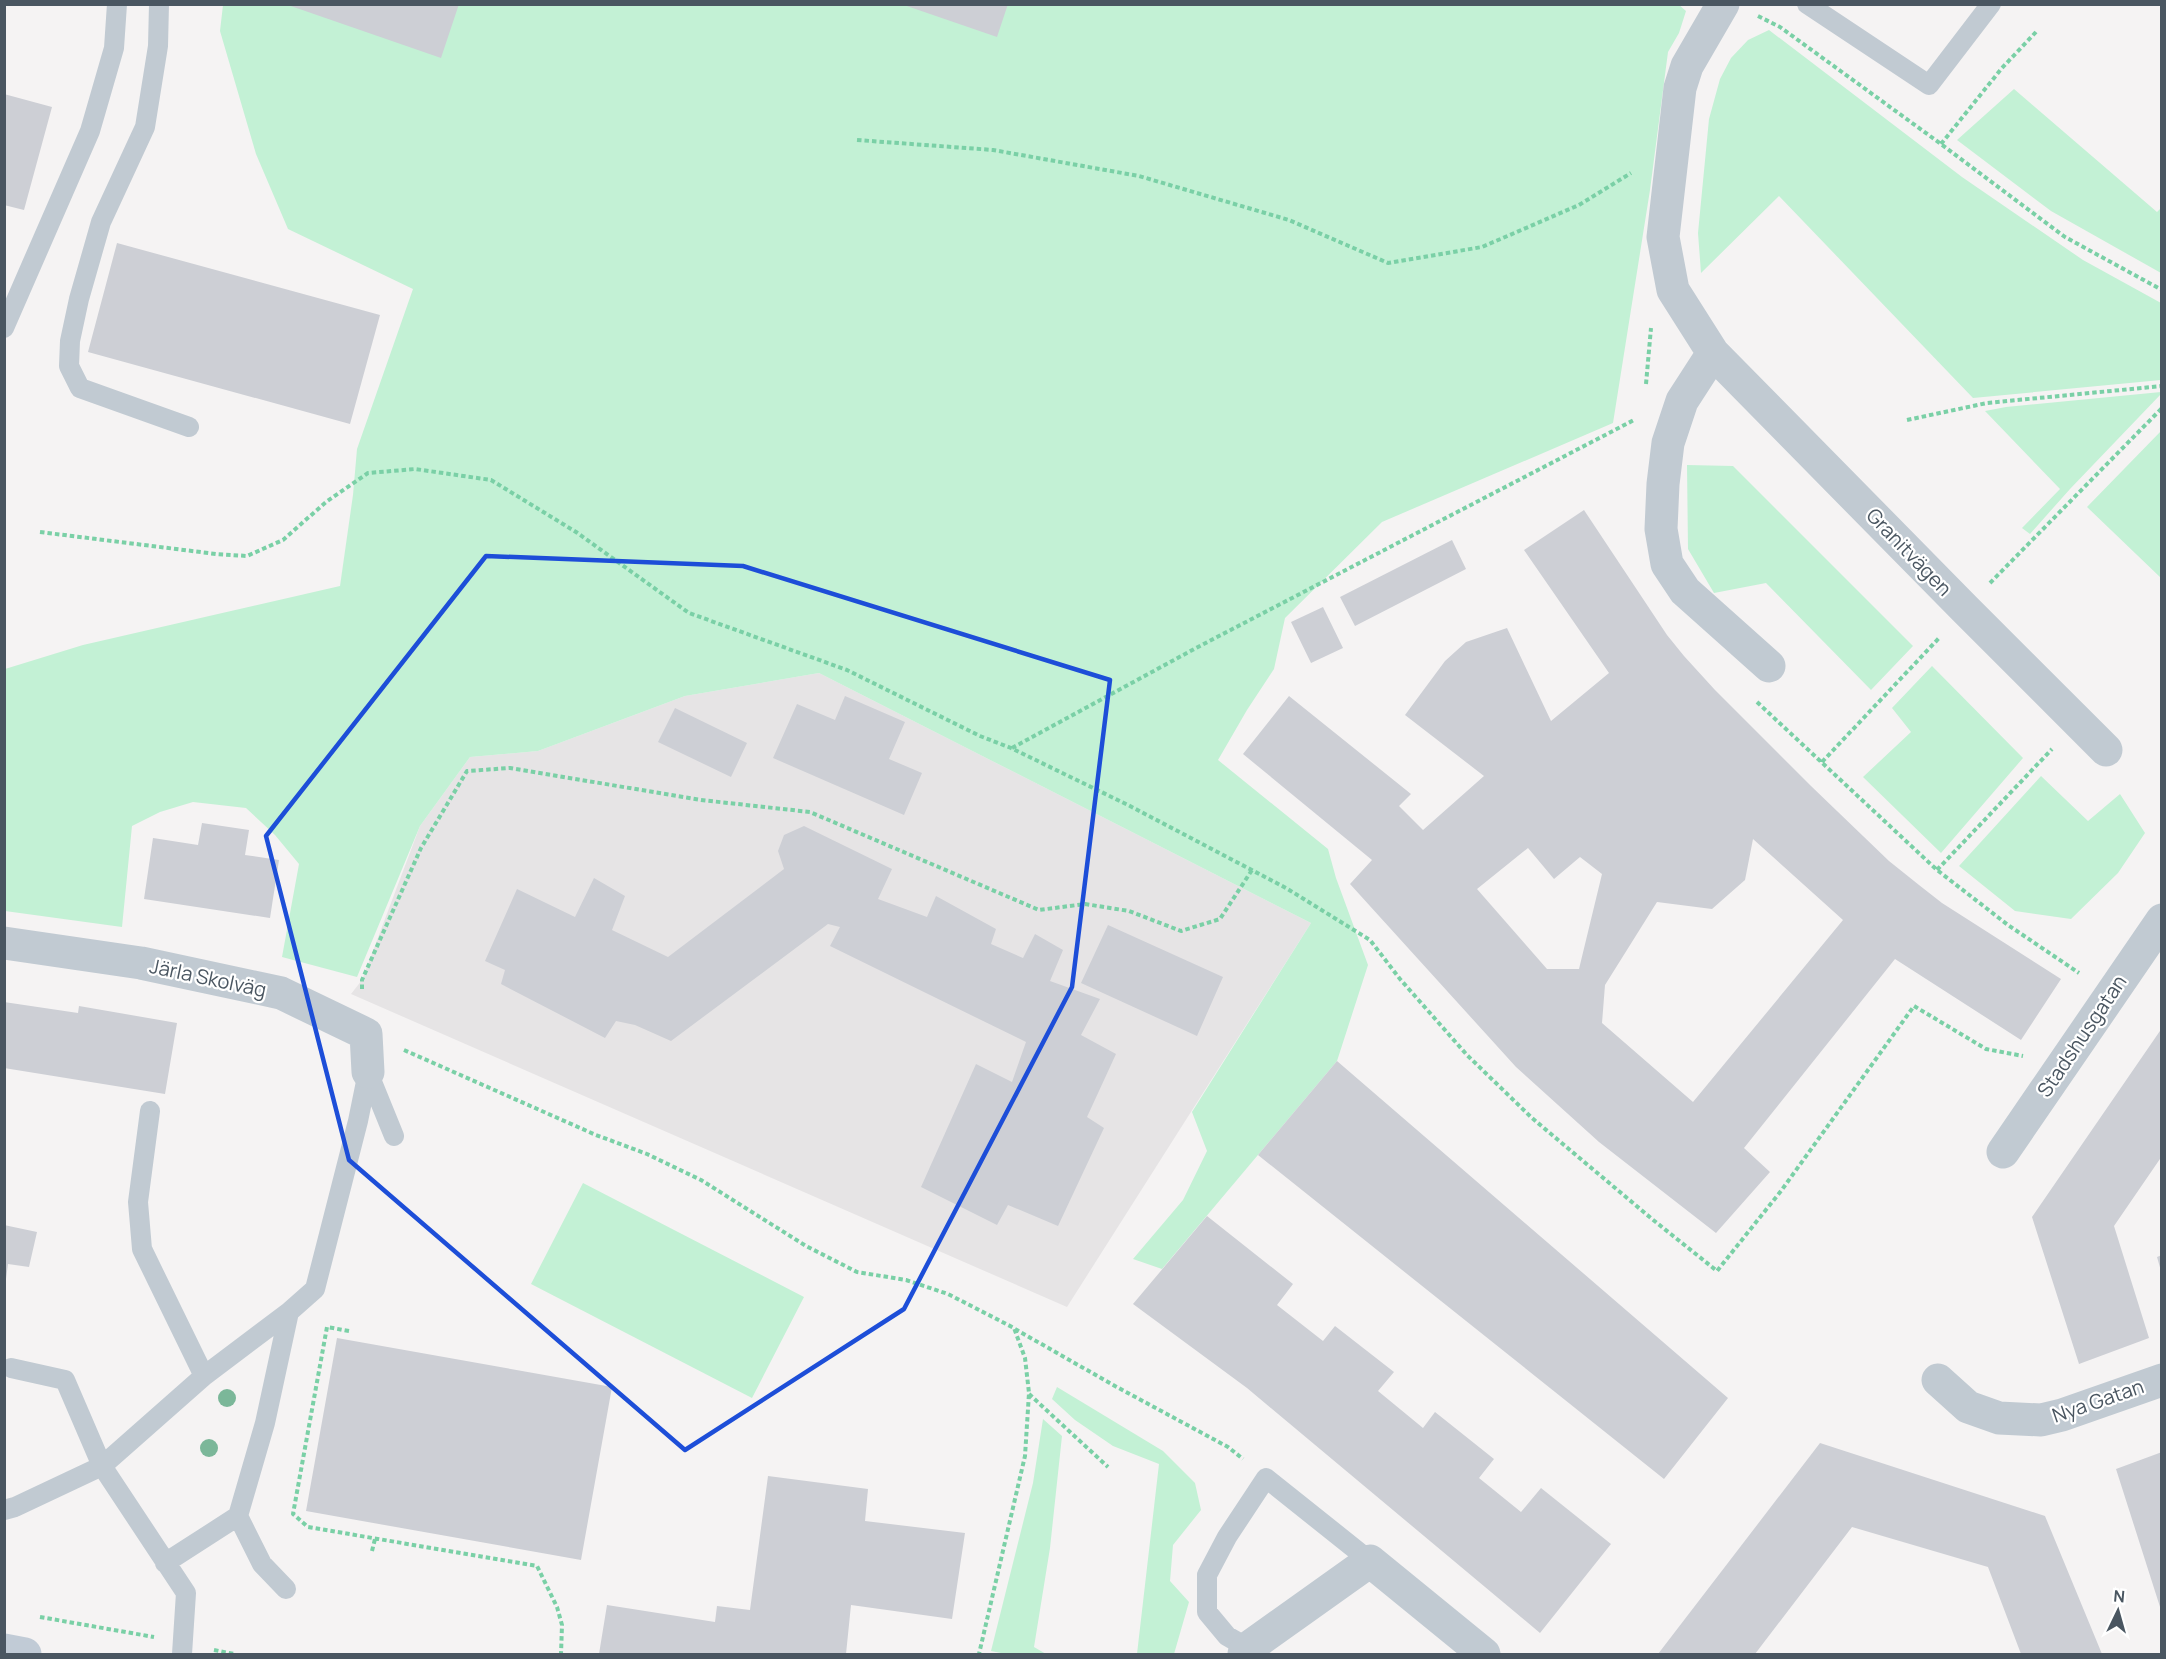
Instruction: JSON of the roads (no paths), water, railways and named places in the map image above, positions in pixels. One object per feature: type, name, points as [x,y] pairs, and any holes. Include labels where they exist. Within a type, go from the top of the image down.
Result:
[{"type":"main road","points":[[4,1650],[25,1654]]},
{"type":"street","name":"Granitvägen","points":[[1723,4],[1687,66],[1680,88],[1663,237],[1673,290],[1713,353],[2106,750]]},
{"type":"street","points":[[1713,353],[1682,401],[1668,443],[1661,529],[1668,564],[1685,591],[1769,666]]},
{"type":"street","name":"Stadshusgatan","points":[[2003,1152],[2162,920]]},
{"type":"street","name":"Järla Skolväg","points":[[4,943],[141,963],[280,993],[366,1034],[368,1072]]},
{"type":"street","name":"Nya Gatan","points":[[1938,1380],[1968,1407],[1999,1418],[2041,1420],[2062,1415],[2162,1380]]},
{"type":"street","points":[[1246,1652],[1370,1561],[1484,1654]]},
{"type":"lane","points":[[4,328],[90,131],[114,48],[117,4]]},
{"type":"lane","points":[[159,4],[158,46],[145,127],[101,222],[79,299],[70,341],[69,366],[80,388],[189,427]]},
{"type":"lane","points":[[1807,4],[1929,85],[1991,4]]},
{"type":"lane","points":[[368,1072],[394,1136]]},
{"type":"lane","points":[[4,1510],[102,1466],[204,1376],[289,1312],[315,1289],[358,1121],[368,1072]]},
{"type":"lane","points":[[150,1112],[138,1202],[142,1249],[204,1376]]},
{"type":"lane","points":[[165,1563],[238,1516],[265,1423],[289,1312]]},
{"type":"lane","points":[[11,1368],[65,1380],[102,1466],[186,1593],[183,1648]]},
{"type":"lane","points":[[1246,1652],[1227,1636],[1207,1612],[1207,1575],[1227,1537],[1266,1478],[1370,1561]]},
{"type":"lane","points":[[238,1516],[262,1564],[286,1589]]}]
